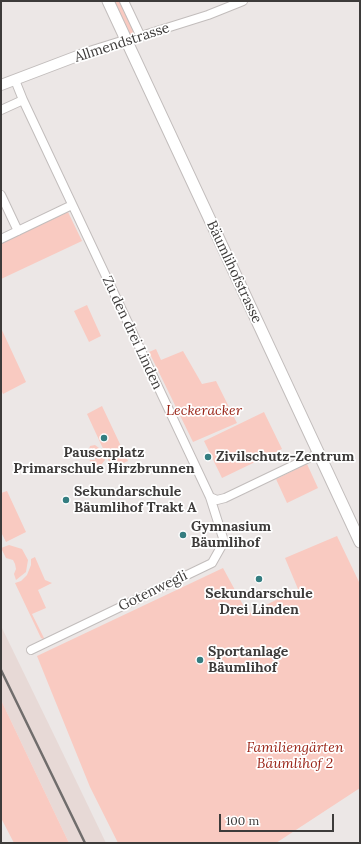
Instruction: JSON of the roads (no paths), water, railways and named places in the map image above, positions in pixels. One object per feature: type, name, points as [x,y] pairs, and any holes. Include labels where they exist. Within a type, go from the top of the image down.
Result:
[{"type":"main road","name":"Bäumlihofstrasse","points":[[108,1],[125,42],[360,542]]},
{"type":"street","points":[[124,1],[141,37]]},
{"type":"street","name":"Allmendstrasse","points":[[1,85],[80,55],[141,37],[228,4],[243,1]]},
{"type":"street","name":"Zu den drei Linden","points":[[15,80],[72,205],[210,497]]},
{"type":"street","points":[[1,110],[23,100]]},
{"type":"street","points":[[1,195],[18,231]]},
{"type":"street","points":[[1,239],[72,205]]},
{"type":"street","points":[[210,497],[216,500],[225,498],[319,453]]},
{"type":"street","name":"Gotenwegli","points":[[31,650],[212,563],[221,547],[223,538],[210,497]]},
{"type":"railway","points":[[1,670],[85,843]]},
{"type":"place","name":"Pausenplatz Primarschule Hirzbrunnen","points":[[104,438]]},
{"type":"place","name":"Zivilschutz-Zentrum","points":[[208,457]]},
{"type":"place","name":"Sekundarschule Bäumlihof Trakt A","points":[[66,500]]},
{"type":"place","name":"Gymnasium Bäumlihof","points":[[183,535]]},
{"type":"place","name":"Sekundarschule Drei Linden","points":[[259,579]]},
{"type":"place","name":"Sportanlage Bäumlihof","points":[[200,660]]},
{"type":"park label","name":"Leckeracker","points":[[204,411]]},
{"type":"park label","name":"Familiengärten Bäumlihof 2","points":[[295,756]]}]
